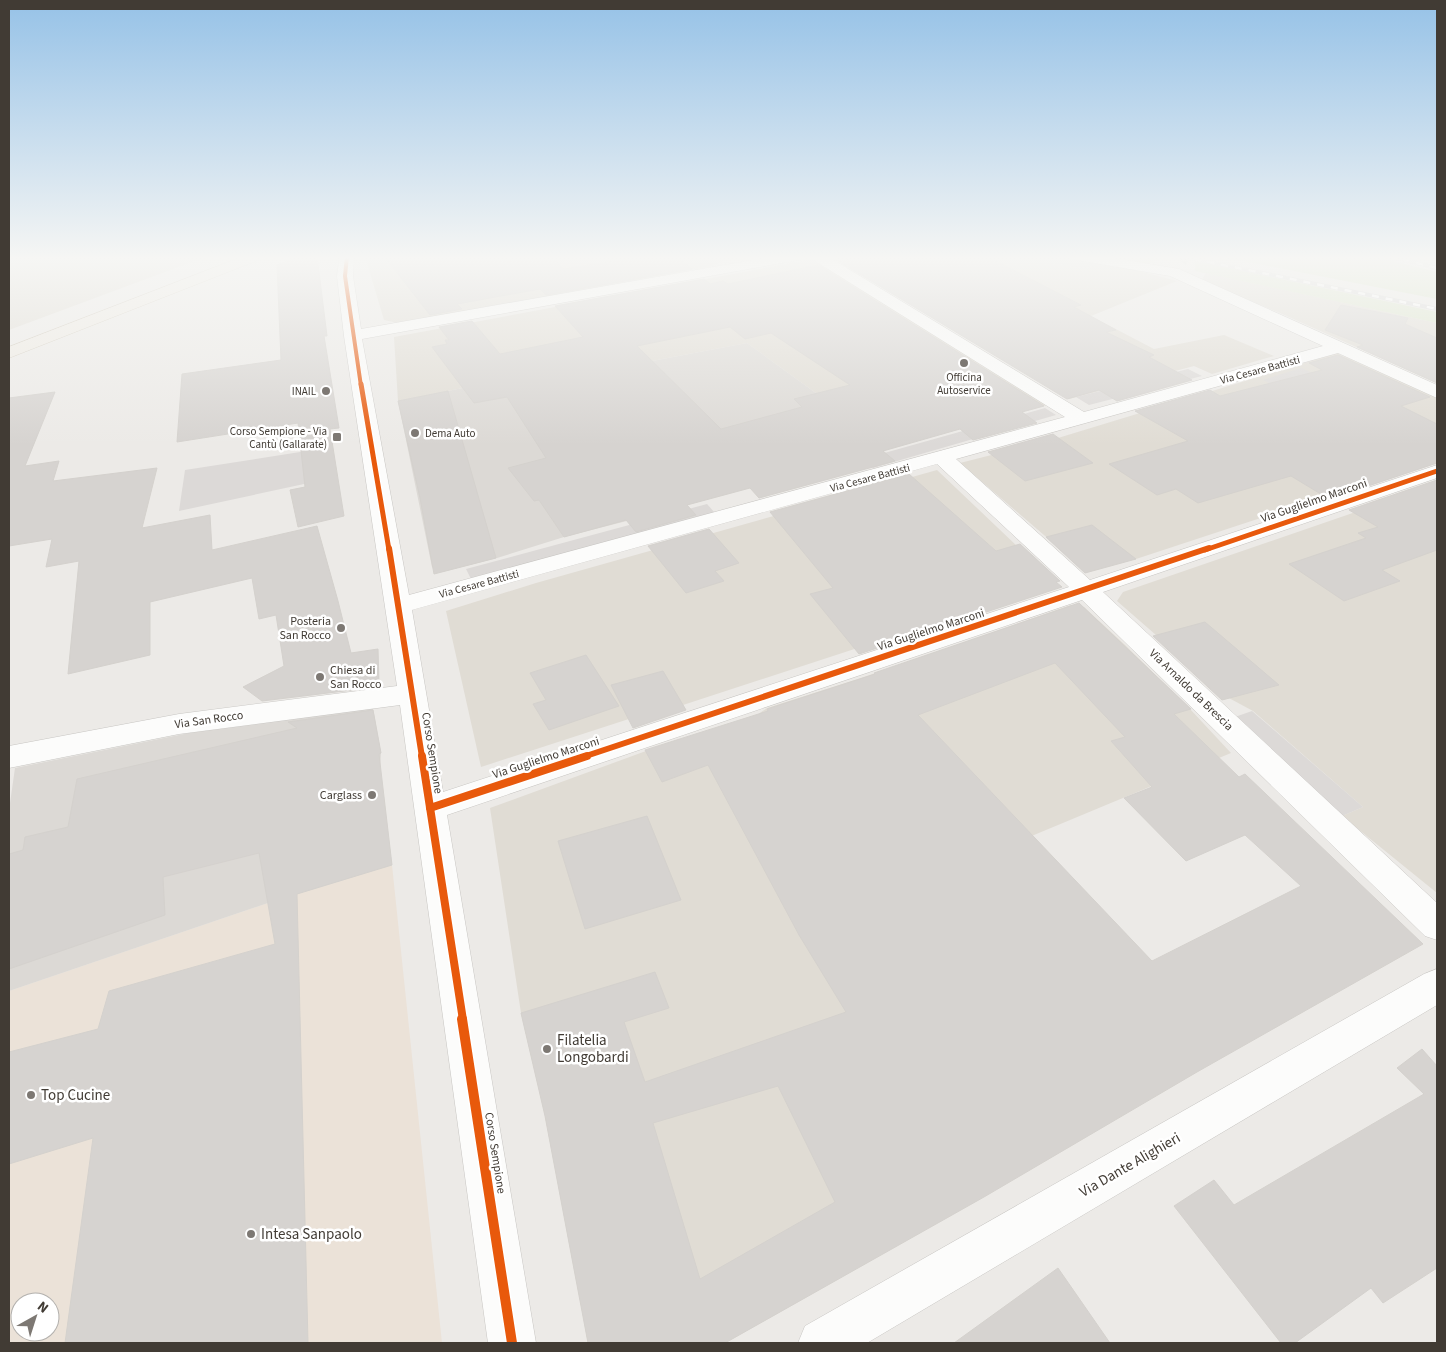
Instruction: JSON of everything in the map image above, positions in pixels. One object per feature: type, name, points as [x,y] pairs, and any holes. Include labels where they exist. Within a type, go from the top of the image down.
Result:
[{"type":"main road","points":[[9,341],[65,319]]},
{"type":"main road","points":[[9,353],[95,319]]},
{"type":"street","name":"Corso Sempione","points":[[350,319],[408,664],[411,694],[512,1343]]},
{"type":"street","points":[[353,336],[447,319]]},
{"type":"street","points":[[920,319],[1082,418]]},
{"type":"street","points":[[1280,319],[1437,392]]},
{"type":"street","name":"Via Cesare Battisti","points":[[397,606],[1341,347]]},
{"type":"street","name":"Via Arnaldo da Brescia","points":[[942,458],[1086,590],[1437,925]]},
{"type":"street","name":"Via Guglielmo Marconi","points":[[430,808],[1437,471]]},
{"type":"street","name":"Via San Rocco","points":[[9,757],[179,724],[411,694]]},
{"type":"street","name":"Via Dante Alighieri","points":[[822,1343],[1437,986]]},
{"type":"shaded area","points":[[9,319],[38,319],[9,330]]},
{"type":"shaded area","points":[[384,319],[420,319],[398,323]]},
{"type":"shaded area","points":[[490,319],[910,319],[1047,405],[931,437],[873,392],[831,404],[747,343],[652,361],[643,352],[398,401],[394,337]]},
{"type":"shaded area","points":[[937,319],[1097,319],[1154,349],[1224,335],[1274,356],[1212,374],[1194,366],[1069,399]]},
{"type":"shaded area","points":[[1294,319],[1419,319],[1437,323],[1437,383]]},
{"type":"shaded area","points":[[747,343],[831,404],[873,392],[931,437],[662,512],[564,537],[497,558],[442,572],[432,567],[398,401],[643,352],[652,361]]},
{"type":"shaded area","points":[[1337,353],[1437,398],[1437,460],[1136,559],[1087,572],[960,463],[1058,438]]},
{"type":"shaded area","points":[[1301,368],[1315,374],[1277,387],[1263,380]]},
{"type":"shaded area","points":[[1188,369],[1202,376],[1089,405],[1076,397]]},
{"type":"shaded area","points":[[1045,408],[1056,415],[873,468],[863,459]]},
{"type":"shaded area","points":[[332,447],[332,478],[179,511],[185,470]]},
{"type":"shaded area","points":[[937,470],[1056,583],[683,705],[635,717],[481,767],[446,611],[536,583]]},
{"type":"shaded area","points":[[1437,484],[1437,893],[1342,816],[1363,807],[1253,711],[1227,697],[1117,601],[1123,592]]},
{"type":"shaded area","points":[[707,504],[715,513],[471,579],[466,569]]},
{"type":"shaded area","points":[[1071,605],[1084,607],[1124,644],[1190,709],[1231,753],[1003,848],[871,1004],[985,1196],[725,1343],[588,1343],[545,1116],[521,1013],[490,808],[646,751],[757,715],[767,708],[861,678]]},
{"type":"shaded area","points":[[373,708],[381,753],[380,767],[392,865],[268,903],[9,991],[9,810],[15,768],[189,733]]},
{"type":"shaded area","points":[[1252,711],[1363,807],[1342,816],[1232,718]]},
{"type":"shaded area","points":[[392,865],[442,1343],[9,1343],[9,991],[268,903]]},
{"type":"green space","points":[[1419,319],[1437,319],[1437,323]]},
{"type":"building","points":[[279,319],[325,319],[327,336],[324,336],[339,428],[330,429],[344,516],[298,527],[290,490],[305,487],[298,423],[177,442],[182,374],[281,360]]},
{"type":"building","points":[[567,319],[905,319],[1044,406],[1022,412],[1037,423],[973,440],[960,429],[883,451],[895,461],[759,498],[750,488],[687,505],[696,515],[636,532],[626,520],[564,537],[539,500],[534,501],[508,468],[546,458],[507,397],[474,403],[432,347],[447,344],[445,340],[449,340],[439,327],[472,321],[500,354],[583,337]],"holes":[[[730,327],[745,339],[771,333],[850,385],[794,399],[802,407],[721,429],[637,346]]]},
{"type":"building","points":[[934,319],[1096,319],[1116,330],[1106,332],[1154,355],[1149,357],[1192,380],[1117,401],[1099,390],[1067,399]]},
{"type":"building","points":[[1332,319],[1407,319],[1405,324],[1437,338],[1437,383],[1357,347],[1363,345],[1325,330]]},
{"type":"building","points":[[1338,355],[1430,397],[1401,406],[1437,424],[1437,463],[1329,499],[1291,476],[1198,503],[1176,489],[1157,495],[1109,464],[1188,441],[1135,411],[1210,390],[1220,396],[1322,370],[1309,363]]},
{"type":"building","points":[[448,391],[496,558],[434,574],[420,498],[398,401]]},
{"type":"building","points":[[55,392],[25,466],[59,461],[53,481],[157,468],[142,528],[210,515],[212,550],[317,526],[351,653],[378,649],[379,684],[369,686],[369,688],[262,701],[243,687],[284,666],[276,615],[259,619],[252,578],[150,602],[150,655],[68,674],[79,561],[46,567],[52,539],[9,546],[9,398]]},
{"type":"building","points":[[1053,434],[1093,463],[1025,481],[988,452]]},
{"type":"building","points":[[909,474],[996,551],[1020,544],[1060,581],[1056,582],[1062,587],[859,654],[810,594],[833,588],[770,512]]},
{"type":"building","points":[[1437,480],[1437,550],[1382,570],[1400,581],[1344,601],[1289,564],[1366,538],[1358,533],[1378,527],[1349,510]]},
{"type":"building","points":[[1092,525],[1136,559],[1085,573],[1046,537]]},
{"type":"building","points":[[709,529],[739,563],[715,571],[724,581],[686,593],[648,546]]},
{"type":"building","points":[[1079,603],[1191,709],[1174,714],[1239,777],[1245,774],[1423,944],[1197,1072],[984,1197],[725,1343],[588,1343],[545,1116],[521,1013],[655,972],[669,1008],[624,1022],[645,1082],[846,1012],[799,935],[708,765],[662,782],[645,750],[768,711],[767,709]],"holes":[[[1055,663],[1125,737],[1111,741],[1152,787],[1124,798],[1186,861],[1245,835],[1301,886],[1152,961],[918,715]],[[778,1086],[835,1202],[700,1279],[653,1123]]]},
{"type":"building","points":[[1205,622],[1279,685],[1222,700],[1153,636]]},
{"type":"building","points":[[586,655],[619,706],[549,730],[533,704],[546,700],[530,673]]},
{"type":"building","points":[[663,671],[686,710],[633,728],[611,685]]},
{"type":"building","points":[[373,710],[381,753],[379,754],[392,865],[297,894],[308,1343],[65,1343],[93,1138],[9,1164],[9,1052],[98,1029],[109,991],[275,944],[259,853],[163,877],[165,915],[9,969],[9,854],[23,850],[25,837],[68,827],[77,779],[297,728],[288,722]]},
{"type":"building","points":[[647,816],[681,900],[585,929],[558,841]]},
{"type":"building","points":[[1422,1049],[1437,1066],[1437,1268],[1383,1303],[1371,1288],[1295,1343],[1281,1343],[1174,1206],[1214,1180],[1234,1205],[1424,1094],[1397,1068]]},
{"type":"building","points":[[1058,1268],[1110,1343],[954,1343]]},
{"type":"cycle path","points":[[351,319],[408,664],[512,1343]]},
{"type":"cycle path","points":[[430,808],[1437,471]]},
{"type":"place","name":"Officina Autoservice","points":[[964,363]]},
{"type":"place","name":"INAIL","points":[[326,391]]},
{"type":"place","name":"Dema Auto","points":[[415,433]]},
{"type":"place","name":"Corso Sempione - Via Cantù (Gallarate)","points":[[337,437]]},
{"type":"place","name":"Posteria San Rocco","points":[[341,628]]},
{"type":"place","name":"Chiesa di San Rocco","points":[[320,677]]},
{"type":"place","name":"Carglass","points":[[372,795]]},
{"type":"place","name":"Filatelia Longobardi","points":[[547,1049]]},
{"type":"place","name":"Top Cucine","points":[[31,1095]]},
{"type":"place","name":"Intesa Sanpaolo","points":[[251,1234]]}]
